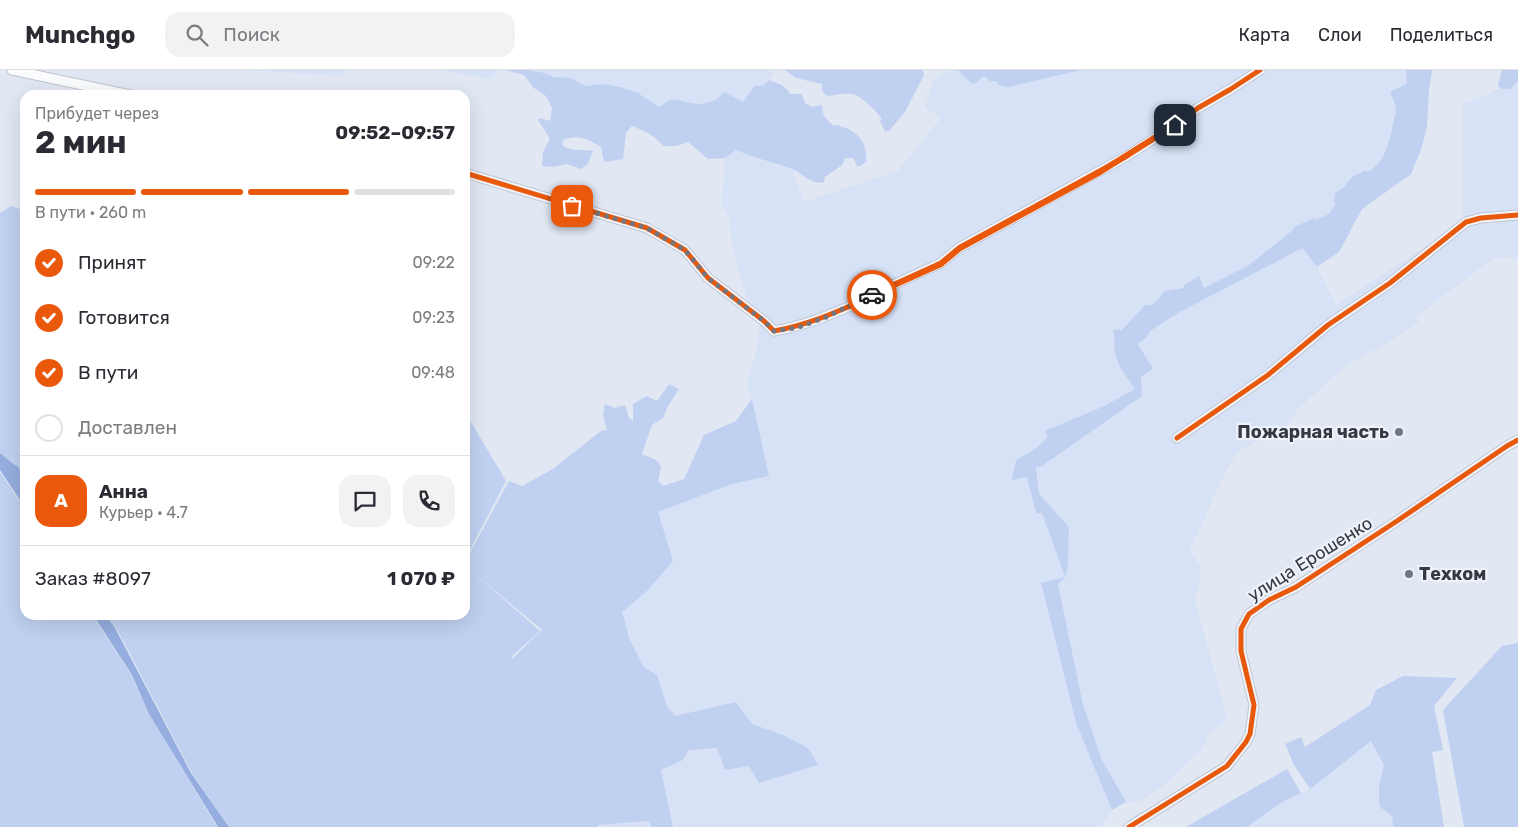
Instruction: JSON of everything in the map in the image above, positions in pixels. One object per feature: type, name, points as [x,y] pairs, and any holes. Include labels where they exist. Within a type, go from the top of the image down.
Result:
[{"type":"street","points":[[12,70],[106,90]]},
{"type":"street","points":[[470,175],[647,228],[685,250],[708,278],[764,321],[774,331],[796,328],[824,318],[941,264],[960,248],[1127,156],[1198,108],[1260,70]]},
{"type":"street","points":[[1177,438],[1268,375],[1328,325],[1390,283],[1466,222],[1481,218],[1518,215]]},
{"type":"street","name":"улица Ерошенко","points":[[1129,827],[1226,766],[1246,742],[1250,734],[1254,705],[1241,651],[1242,628],[1249,614],[1269,600],[1296,587],[1518,440]]},
{"type":"shaded area","points":[[240,70],[347,70],[344,76]]},
{"type":"shaded area","points":[[435,70],[499,70],[492,79]]},
{"type":"shaded area","points":[[505,70],[526,70],[545,73],[554,77],[571,78],[585,86],[604,84],[621,87],[638,93],[659,107],[673,100],[696,104],[705,103],[717,99],[724,92],[743,102],[755,86],[764,85],[769,80],[784,86],[790,94],[802,94],[805,103],[812,107],[822,105],[824,114],[831,124],[855,133],[863,142],[866,162],[858,167],[853,158],[845,158],[842,165],[825,177],[824,182],[819,183],[811,181],[792,169],[736,150],[725,158],[708,159],[688,142],[676,146],[663,146],[653,136],[632,126],[626,133],[623,159],[604,162],[601,147],[587,140],[573,137],[563,140],[563,146],[574,150],[593,151],[588,164],[581,169],[567,164],[553,167],[542,166],[543,152],[550,139],[538,120],[539,118],[550,121],[552,108],[546,96],[534,88],[524,75]]},
{"type":"shaded area","points":[[526,70],[774,70],[769,80],[764,85],[755,86],[743,103],[735,99],[719,99],[712,103],[682,101],[659,107],[638,93],[621,87],[604,84],[585,86],[571,78],[554,77]]},
{"type":"shaded area","points":[[785,70],[923,70],[924,75],[905,112],[889,131],[885,131],[880,121],[882,119],[860,97],[848,94],[827,96],[822,90],[822,84],[796,78]]},
{"type":"shaded area","points":[[949,70],[958,70],[973,85],[984,76],[990,81],[996,81],[999,87],[1077,70],[1406,70],[1407,84],[1390,93],[1396,111],[1386,152],[1375,168],[1352,177],[1343,189],[1335,193],[1336,204],[1329,214],[1315,220],[1314,218],[1294,229],[1249,265],[1233,274],[1203,288],[1199,277],[1184,288],[1165,291],[1153,305],[1145,305],[1121,331],[1116,339],[1114,350],[1125,375],[1135,389],[1104,406],[1045,431],[1048,436],[1035,449],[1016,460],[1013,480],[1027,476],[1036,513],[1042,513],[1065,577],[1041,584],[1076,723],[1112,810],[1101,827],[673,827],[661,770],[683,760],[689,750],[717,748],[749,766],[759,783],[818,765],[783,735],[752,724],[736,703],[675,716],[667,706],[657,675],[644,667],[631,640],[621,612],[647,591],[658,512],[732,484],[769,476],[752,399],[746,384],[757,350],[761,313],[749,306],[732,247],[730,220],[722,204],[725,158],[736,150],[794,170],[804,202],[898,171],[941,118],[925,107],[935,78]]},
{"type":"shaded area","points":[[958,70],[1081,70],[1008,87],[1000,86],[996,81],[990,81],[984,76],[973,85]]},
{"type":"shaded area","points":[[1406,70],[1432,70],[1427,125],[1422,147],[1411,174],[1362,209],[1339,252],[1317,267],[1303,248],[1178,313],[1150,331],[1146,338],[1138,344],[1153,369],[1141,377],[1142,396],[1042,466],[1036,468],[1039,494],[1069,527],[1068,565],[1065,578],[1058,584],[1083,705],[1102,760],[1126,802],[1112,810],[1076,723],[1041,583],[1065,577],[1042,513],[1036,513],[1027,477],[1012,480],[1016,460],[1035,449],[1048,437],[1045,431],[1104,406],[1135,389],[1123,372],[1116,357],[1113,331],[1119,329],[1121,331],[1145,305],[1153,305],[1165,291],[1184,288],[1184,285],[1199,276],[1204,288],[1249,265],[1294,229],[1294,227],[1329,214],[1336,204],[1334,203],[1335,193],[1343,188],[1352,177],[1366,170],[1367,172],[1374,167],[1384,154],[1388,146],[1396,111],[1390,92],[1407,84]]},
{"type":"shaded area","points":[[1502,70],[1518,70],[1518,81],[1510,89],[1502,89],[1498,86]]},
{"type":"shaded area","points":[[1518,78],[1518,259],[1511,257],[1494,258],[1415,317],[1419,322],[1343,368],[1298,409],[1287,425],[1237,452],[1225,473],[1190,550],[1200,566],[1199,585],[1195,599],[1227,720],[1208,734],[1202,750],[1169,781],[1139,802],[1126,802],[1102,760],[1083,705],[1058,584],[1065,578],[1068,565],[1069,527],[1039,494],[1036,468],[1142,396],[1138,344],[1146,338],[1150,331],[1178,313],[1304,248],[1317,267],[1336,305],[1467,220],[1463,215],[1463,104],[1491,93]]},
{"type":"shaded area","points":[[11,206],[20,209],[20,467],[0,453],[0,213]]},
{"type":"shaded area","points":[[669,384],[679,389],[663,418],[652,425],[642,454],[656,460],[661,467],[658,481],[663,486],[684,479],[704,435],[736,421],[752,399],[769,476],[732,484],[658,512],[673,561],[647,591],[622,612],[630,640],[644,667],[657,675],[667,706],[675,716],[736,702],[752,724],[783,735],[808,748],[818,765],[759,783],[749,766],[725,770],[717,748],[689,750],[683,760],[661,770],[673,827],[652,827],[648,821],[598,825],[598,827],[229,827],[192,773],[128,650],[115,626],[110,620],[470,620],[470,570],[540,631],[511,657],[512,659],[542,630],[470,570],[470,553],[509,481],[522,486],[553,469],[601,431],[607,430],[603,415],[605,404],[615,408],[625,405],[629,418],[633,421],[633,404],[647,396],[657,401]]},
{"type":"shaded area","points":[[470,420],[506,481],[470,549]]},
{"type":"shaded area","points":[[0,453],[19,467],[20,500],[0,470]]},
{"type":"shaded area","points":[[0,472],[20,502],[20,620],[95,620],[132,676],[149,714],[217,827],[0,827]]},
{"type":"shaded area","points":[[96,620],[109,620],[114,626],[191,773],[229,827],[218,827],[149,714],[132,675]]},
{"type":"shaded area","points":[[1518,643],[1518,827],[1464,827],[1443,710],[1502,646]]},
{"type":"shaded area","points":[[1403,676],[1457,678],[1434,706],[1443,750],[1432,752],[1444,827],[1393,827],[1392,816],[1379,806],[1379,786],[1384,765],[1371,741],[1310,789],[1293,763],[1285,744],[1301,737],[1305,747],[1370,705],[1376,690]]},
{"type":"shaded area","points":[[1371,741],[1384,765],[1379,786],[1392,816],[1393,827],[1247,827],[1279,804],[1310,789]]},
{"type":"shaded area","points":[[1287,769],[1301,793],[1279,804],[1247,827],[1186,827]]},
{"type":"shaded area","points":[[649,821],[652,827],[598,827],[598,825]]},
{"type":"cycle path","points":[[470,175],[647,228],[685,250],[708,278],[764,321],[774,331],[812,321],[835,312],[941,263],[959,248],[1127,156],[1198,108],[1260,70]]},
{"type":"cycle path","points":[[1177,438],[1268,375],[1328,325],[1390,283],[1466,222],[1481,218],[1518,215]]},
{"type":"cycle path","points":[[1129,827],[1227,766],[1246,742],[1250,734],[1254,705],[1241,651],[1241,629],[1249,614],[1269,600],[1296,587],[1518,440]]},
{"type":"way so far","points":[[572,206],[647,228],[685,250],[708,278],[764,321],[774,331],[796,328],[824,318],[872,295]]},
{"type":"place","name":"Пожарная часть","points":[[1399,432]]},
{"type":"place","name":"Техком","points":[[1409,574]]},
{"type":"route","points":[[872,295],[941,264],[960,248],[1100,172],[1175,125]]}]
